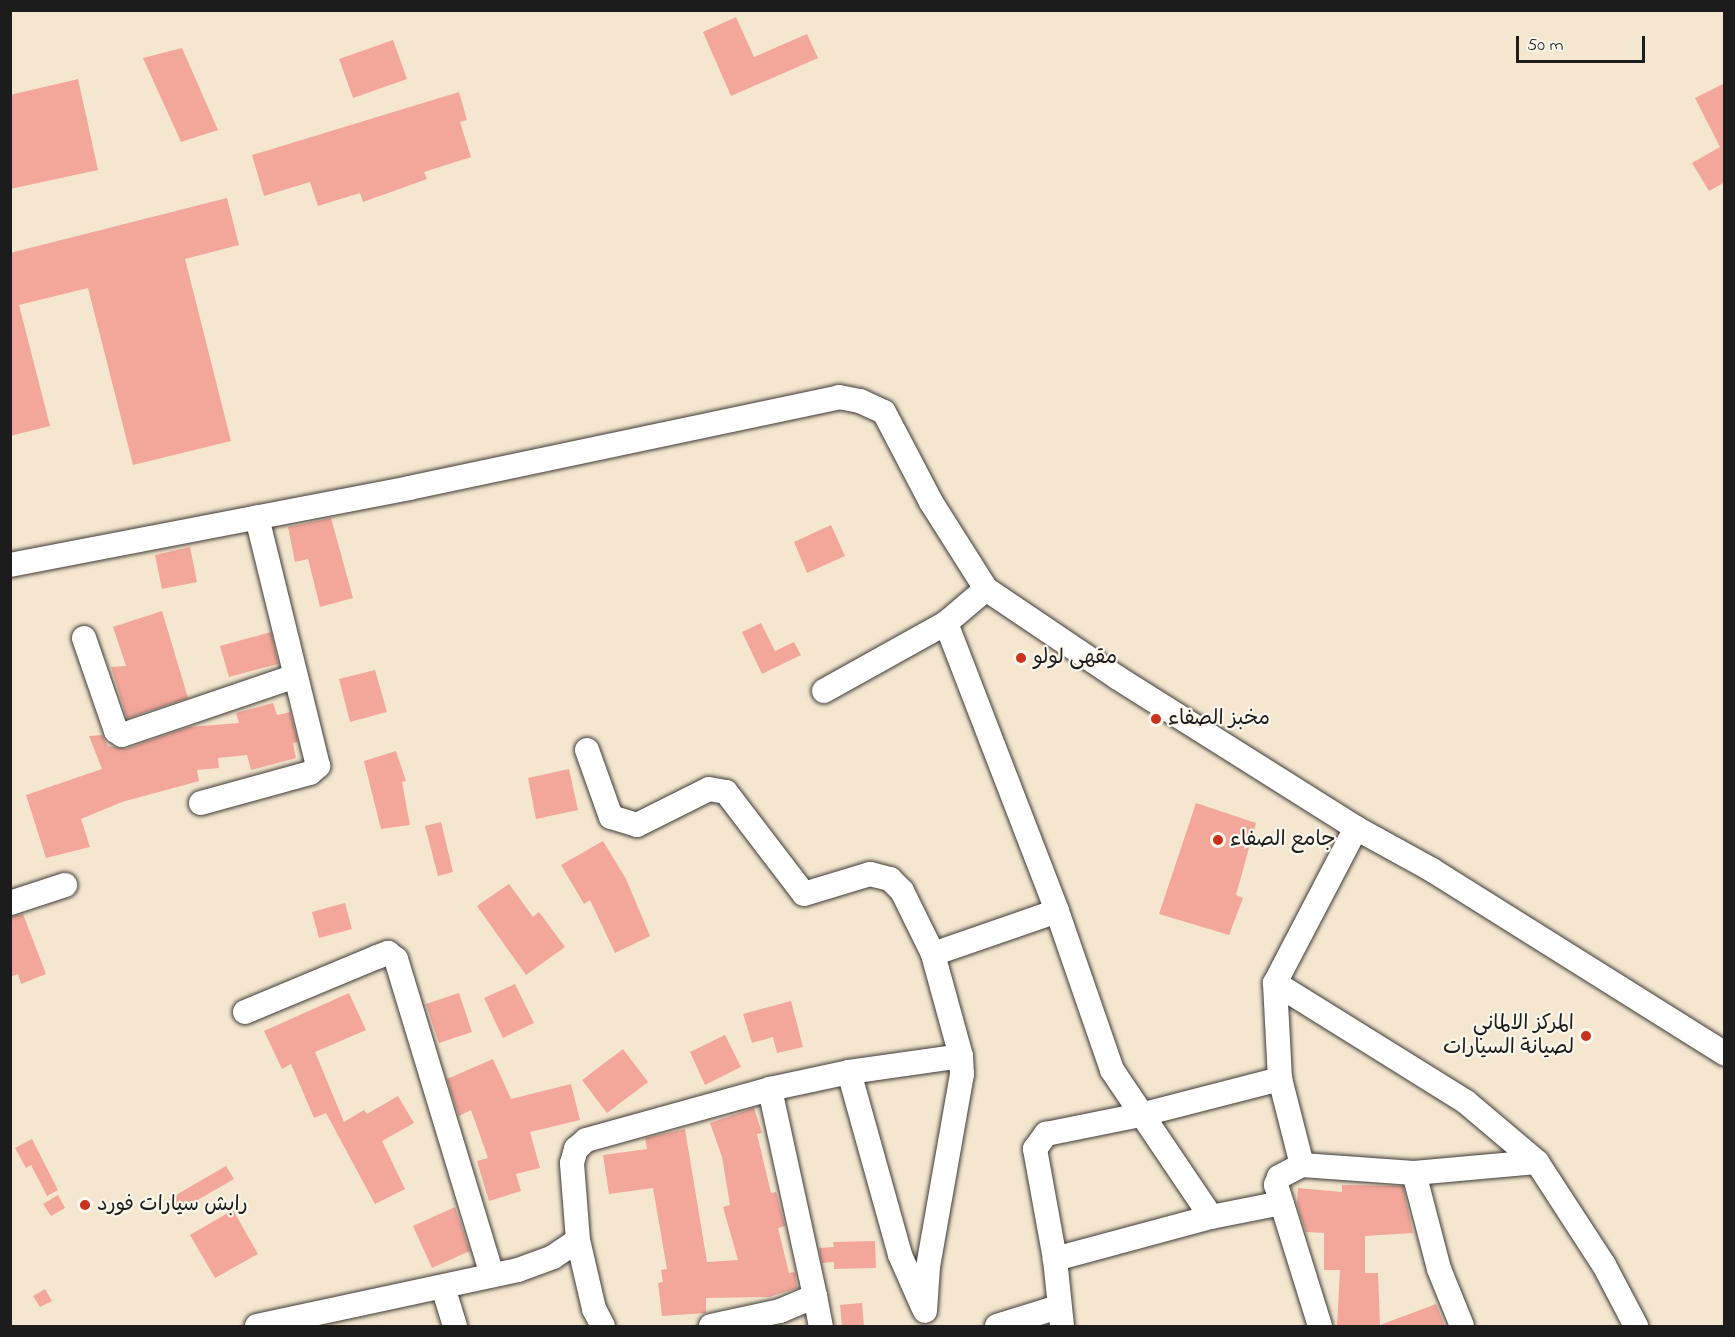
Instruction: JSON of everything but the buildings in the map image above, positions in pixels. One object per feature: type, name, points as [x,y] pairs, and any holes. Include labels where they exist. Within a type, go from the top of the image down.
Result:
[{"type":"street","points":[[10,565],[257,517],[839,397],[860,401],[884,412],[932,502],[986,589],[1118,678],[1356,828],[1432,870],[1725,1053]]},
{"type":"street","points":[[201,803],[310,773],[318,766],[257,517]]},
{"type":"street","points":[[824,691],[946,623],[986,589]]},
{"type":"street","points":[[946,623],[1057,911],[1112,1070],[1140,1115],[1211,1217]]},
{"type":"street","points":[[84,638],[116,731],[122,735],[295,676]]},
{"type":"street","points":[[587,750],[611,817],[637,825],[709,789],[726,792],[804,894],[870,874],[890,879],[902,891],[933,954],[961,1056],[962,1074],[929,1257],[926,1319]]},
{"type":"street","points":[[1302,1165],[1280,1079],[1275,983],[1356,828]]},
{"type":"street","points":[[10,903],[65,885]]},
{"type":"street","points":[[933,954],[1057,911]]},
{"type":"street","points":[[245,1012],[388,953],[396,959],[492,1275]]},
{"type":"street","points":[[1275,983],[1466,1102],[1537,1162],[1604,1265],[1636,1326]]},
{"type":"street","points":[[603,1326],[591,1302],[578,1240],[572,1163],[576,1149],[586,1140],[770,1089],[849,1072],[961,1056]]},
{"type":"street","points":[[849,1072],[900,1255],[926,1319]]},
{"type":"street","points":[[997,1326],[1060,1317],[1055,1259],[1035,1149],[1046,1134],[1140,1115],[1280,1079]]},
{"type":"street","points":[[770,1089],[821,1326]]},
{"type":"street","points":[[1320,1326],[1276,1182],[1302,1165],[1414,1173],[1537,1162]]},
{"type":"street","points":[[1414,1173],[1439,1269],[1462,1326]]},
{"type":"street","points":[[1055,1259],[1211,1217],[1282,1203]]},
{"type":"street","points":[[257,1326],[295,1322],[492,1275],[553,1257],[578,1240]]},
{"type":"street","points":[[443,1287],[454,1326]]},
{"type":"street","points":[[711,1326],[780,1311],[815,1296]]},
{"type":"place","name":"مقهى لولو","points":[[1021,658]]},
{"type":"place","name":"مخبز الصفاء","points":[[1156,719]]},
{"type":"place","name":"جامع الصفاء","points":[[1218,840]]},
{"type":"place","name":"المركز الالماني لصيانة السيارات","points":[[1586,1036]]},
{"type":"place","name":"رابش سيارات فورد","points":[[85,1205]]}]
